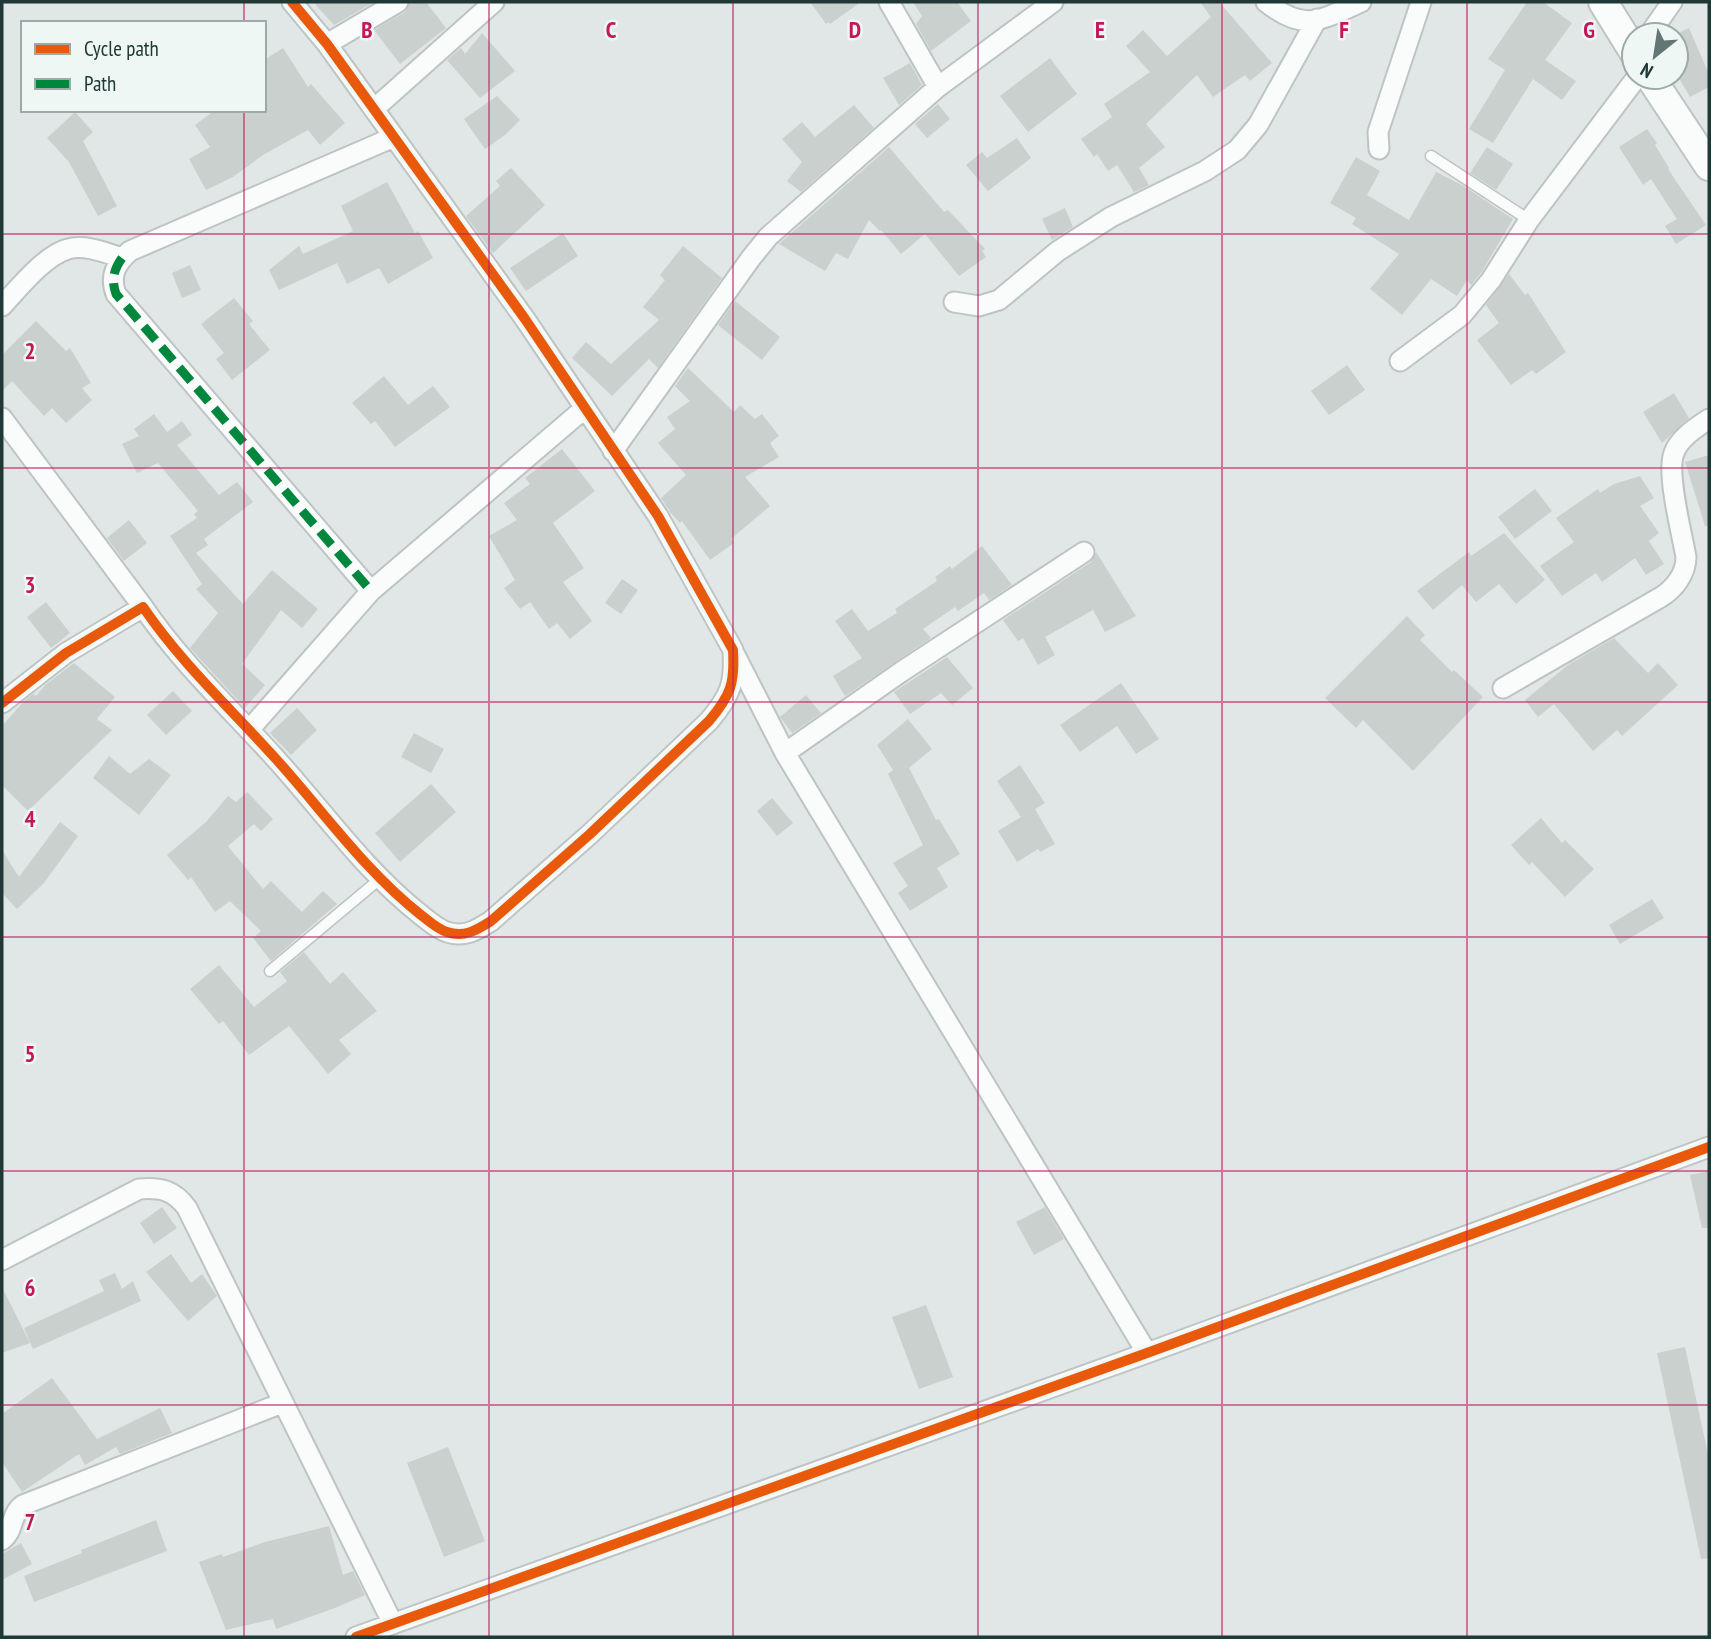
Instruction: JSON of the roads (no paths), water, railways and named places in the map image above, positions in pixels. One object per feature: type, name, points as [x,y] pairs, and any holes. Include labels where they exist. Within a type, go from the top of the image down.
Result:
[{"type":"main road","points":[[1603,2],[1620,29]]},
{"type":"main road","points":[[1659,91],[1709,166]]},
{"type":"street","points":[[292,2],[327,44],[525,319],[658,516],[733,650],[785,753],[1147,1353]]},
{"type":"street","points":[[327,44],[398,2]]},
{"type":"street","points":[[374,109],[494,2]]},
{"type":"street","points":[[889,2],[938,87]]},
{"type":"street","points":[[613,451],[758,248],[938,87],[1053,2]]},
{"type":"street","points":[[1266,2],[1281,14],[1302,22],[1361,2]]},
{"type":"street","points":[[1379,149],[1378,132],[1420,2]]},
{"type":"street","points":[[1659,21],[1672,2]]},
{"type":"street","points":[[954,302],[979,306],[999,300],[1058,251],[1111,217],[1205,172],[1237,150],[1258,125],[1317,19]]},
{"type":"street","points":[[1400,361],[1462,316],[1491,280],[1529,220],[1626,91]]},
{"type":"street","points":[[371,591],[116,294],[113,276],[122,258],[150,241],[211,218],[394,137]]},
{"type":"street","points":[[2,306],[49,259],[69,248],[92,249],[122,258]]},
{"type":"street","points":[[249,730],[371,591],[585,408]]},
{"type":"street","points":[[2,418],[197,677],[249,730],[403,901],[446,932],[463,934],[477,930],[491,921],[590,834],[709,721],[731,690],[735,674],[733,650]]},
{"type":"street","points":[[1503,688],[1661,597],[1680,578],[1686,557],[1672,480],[1674,453],[1691,430],[1709,419]]},
{"type":"street","points":[[785,753],[901,672],[1084,552]]},
{"type":"street","points":[[2,703],[66,653],[143,607]]},
{"type":"street","points":[[356,1637],[1147,1353],[1709,1147]]},
{"type":"street","points":[[2,1259],[139,1189],[160,1188],[176,1196],[187,1208],[393,1624]]},
{"type":"street","points":[[2,1540],[8,1535],[17,1510],[23,1505],[282,1403]]},
{"type":"lane","points":[[1431,156],[1529,220]]},
{"type":"lane","points":[[270,971],[381,878]]}]
